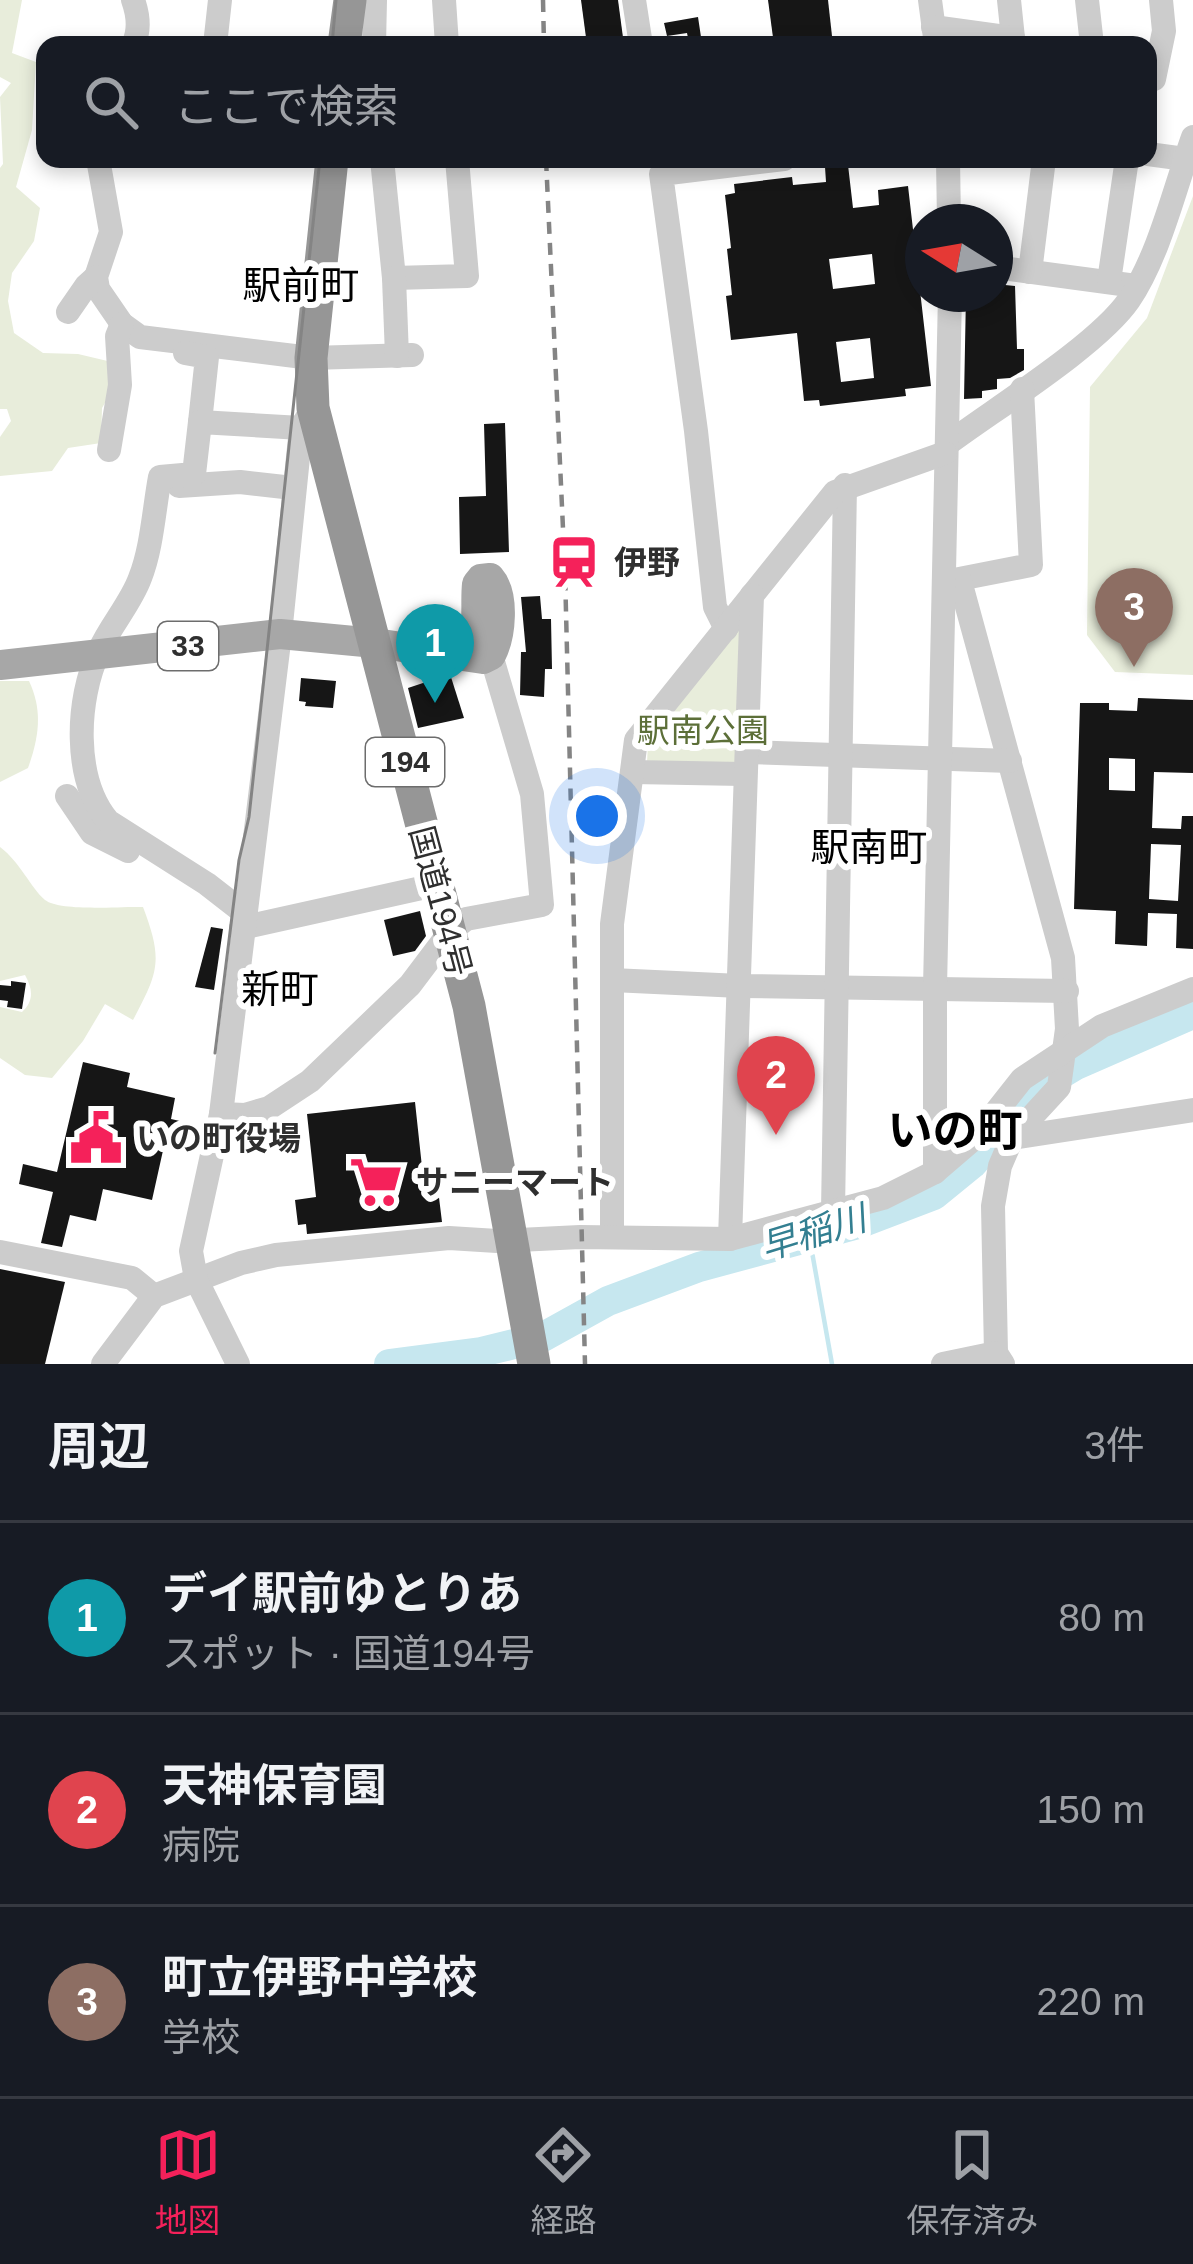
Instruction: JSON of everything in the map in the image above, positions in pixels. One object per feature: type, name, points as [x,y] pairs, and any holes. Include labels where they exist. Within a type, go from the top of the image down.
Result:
[{"type":"highway","points":[[345,36],[350,0]]},
{"type":"highway","name":"国道194号","points":[[331,168],[307,418],[375,643],[469,1006],[534,1364]]},
{"type":"main road","points":[[375,643],[454,655],[483,659],[491,656],[498,634],[498,592],[490,578],[477,584],[476,639],[467,650],[454,655]]},
{"type":"main road","name":"33","points":[[0,665],[280,634],[375,643]]},
{"type":"street","points":[[133,0],[137,11],[134,36]]},
{"type":"street","points":[[216,36],[220,0]]},
{"type":"street","points":[[374,36],[375,0]]},
{"type":"street","points":[[444,0],[447,36]]},
{"type":"street","points":[[634,0],[640,36]]},
{"type":"street","points":[[929,0],[934,36]]},
{"type":"street","points":[[1009,0],[1013,36]]},
{"type":"street","points":[[1087,0],[1090,36]]},
{"type":"street","points":[[1157,65],[1164,31],[1161,0]]},
{"type":"street","points":[[613,1237],[612,924],[636,740],[835,492],[902,470],[947,448],[1089,340],[1129,301],[1189,148],[1157,153]]},
{"type":"street","points":[[68,312],[96,278],[111,232],[100,168]]},
{"type":"street","points":[[96,278],[107,305],[122,324],[155,341],[311,358],[405,355],[383,168]]},
{"type":"street","points":[[394,278],[467,275],[458,168]]},
{"type":"street","points":[[659,168],[715,607],[726,629]]},
{"type":"street","points":[[948,168],[949,204]]},
{"type":"street","points":[[1030,272],[1043,168]]},
{"type":"street","points":[[1109,281],[1126,168]]},
{"type":"street","points":[[1013,270],[1136,286]]},
{"type":"street","points":[[935,1172],[935,988],[953,581],[947,448],[950,312]]},
{"type":"street","points":[[109,450],[120,386],[117,336],[122,324]]},
{"type":"street","points":[[155,341],[207,357],[194,474],[160,477],[140,578],[96,656],[85,704],[83,758],[96,806],[119,829],[207,884],[242,920]]},
{"type":"street","points":[[953,581],[1031,566],[1022,388]]},
{"type":"street","points":[[200,422],[307,418],[293,488],[280,634],[221,1114],[191,1251],[196,1279],[238,1364]]},
{"type":"street","points":[[159,483],[190,487],[240,482],[293,488]]},
{"type":"street","points":[[833,1211],[845,485]]},
{"type":"street","points":[[943,1364],[999,1359],[993,1206],[1000,1166],[1012,1138],[1059,1087],[1067,1029],[1064,958],[1010,760],[953,581]]},
{"type":"street","points":[[730,1239],[752,595]]},
{"type":"street","points":[[221,1114],[245,1115],[269,1108],[310,1081],[410,986],[450,932],[466,920],[542,905],[532,794],[491,656]]},
{"type":"street","points":[[633,772],[842,754],[1010,760]]},
{"type":"street","points":[[67,796],[92,832],[175,874],[207,884]]},
{"type":"street","points":[[242,920],[435,885]]},
{"type":"street","points":[[612,980],[1067,991]]},
{"type":"street","points":[[103,1364],[154,1296],[276,1255],[449,1238],[730,1239],[883,1198],[935,1172],[977,1136],[1022,1079],[1102,1027],[1193,989]]},
{"type":"street","points":[[1012,1138],[1193,1110]]},
{"type":"street","points":[[0,1252],[132,1278],[154,1296]]},
{"type":"green space","points":[[0,0],[22,0],[12,53],[36,62],[32,130],[16,187],[40,208],[34,241],[12,273],[8,301],[14,333],[43,353],[78,354],[116,363],[116,384],[102,408],[101,443],[68,448],[52,471],[0,476],[0,437],[11,421],[7,409],[0,409],[0,97],[11,83],[0,77]]},
{"type":"green space","points":[[1193,196],[1193,675],[1115,672],[1087,635],[1090,387],[1147,318]]},
{"type":"green space","name":"駅南公園","points":[[736,630],[745,630],[740,762],[647,763],[648,742]]},
{"type":"green space","points":[[0,681],[29,681],[38,724],[28,768],[0,782]]},
{"type":"green space","points":[[0,847],[53,904],[143,907],[154,940],[153,977],[133,1020],[105,1004],[83,1041],[52,1078],[25,1075],[0,1058],[0,1007],[22,1012],[31,995],[25,975],[0,981]]},
{"type":"building","points":[[581,0],[618,0],[623,36],[586,36]]},
{"type":"building","points":[[768,0],[828,0],[832,36],[773,36]]},
{"type":"building","points":[[698,17],[701,36],[667,36],[664,23]]},
{"type":"building","points":[[825,168],[848,168],[853,208],[879,205],[878,190],[908,186],[905,312],[922,312],[931,386],[905,389],[906,396],[820,406],[819,400],[804,401],[797,333],[731,340],[726,296],[732,295],[727,249],[731,248],[725,195],[735,193],[734,184],[792,177],[793,185],[826,182]],"holes":[[[872,254],[875,284],[833,289],[829,259]],[[870,338],[874,378],[841,382],[836,342]]]},
{"type":"building","points":[[1015,286],[1017,349],[1024,349],[1024,370],[997,379],[997,389],[982,391],[982,398],[964,399],[966,312],[1013,312]]},
{"type":"building","points":[[505,423],[509,552],[460,554],[459,497],[486,496],[484,424]]},
{"type":"building","points":[[540,596],[542,619],[551,619],[552,669],[545,669],[544,697],[520,695],[521,652],[526,652],[521,597]]},
{"type":"building","points":[[450,674],[464,718],[418,728],[408,688]]},
{"type":"building","points":[[301,678],[336,681],[333,708],[305,706],[306,702],[299,701]]},
{"type":"building","points":[[1138,698],[1193,700],[1193,773],[1154,772],[1152,828],[1181,829],[1182,816],[1193,816],[1193,949],[1176,948],[1177,914],[1148,913],[1147,946],[1115,944],[1116,911],[1074,909],[1080,703],[1109,703],[1109,710],[1137,711]],"holes":[[[1109,758],[1135,759],[1135,791],[1109,790]],[[1151,844],[1181,845],[1178,901],[1149,899]]]},
{"type":"building","points":[[420,911],[426,936],[415,951],[393,956],[384,920]]},
{"type":"building","points":[[211,927],[223,929],[214,990],[195,987]]},
{"type":"building","points":[[11,981],[26,983],[22,1009],[7,1007],[8,1001],[0,1000],[0,985],[11,986]]},
{"type":"building","points":[[83,1062],[130,1073],[127,1087],[175,1098],[171,1119],[202,1126],[197,1144],[166,1137],[152,1200],[103,1189],[96,1221],[70,1215],[62,1247],[41,1243],[53,1192],[19,1184],[23,1164],[57,1172]]},
{"type":"building","name":"サニーマート","points":[[415,1102],[422,1167],[435,1165],[442,1222],[307,1234],[306,1224],[298,1225],[295,1200],[316,1197],[307,1114]]},
{"type":"building","points":[[0,1269],[65,1282],[45,1364],[0,1364]]},
{"type":"waterway","name":"早稲川","points":[[389,1364],[481,1352],[543,1337],[608,1301],[699,1267],[858,1224],[934,1195],[972,1164],[1041,1086],[1076,1065],[1193,1014]]},
{"type":"waterway","points":[[812,1252],[832,1364]]},
{"type":"tram line","points":[[333,36],[336,0]]},
{"type":"tram line","points":[[215,1053],[239,860],[249,817],[319,168]]},
{"type":"railway","points":[[543,0],[544,36]]},
{"type":"railway","points":[[546,168],[565,572],[585,1364]]},
{"type":"place","name":"伊野","points":[[574,562]]},
{"type":"place","name":"町立伊野中学校","points":[[1134,667]]},
{"type":"place","name":"デイ駅前ゆとりあ","points":[[435,703]]},
{"type":"place","name":"天神保育園","points":[[776,1135]]},
{"type":"place","name":"いの町役場","points":[[96,1138]]},
{"type":"place","name":"サニーマート","points":[[376,1182]]},
{"type":"district","name":"駅前町","points":[[301,285]]},
{"type":"district","name":"駅南町","points":[[869,847]]},
{"type":"district","name":"新町","points":[[280,989]]},
{"type":"district","name":"いの町","points":[[955,1130]]}]
